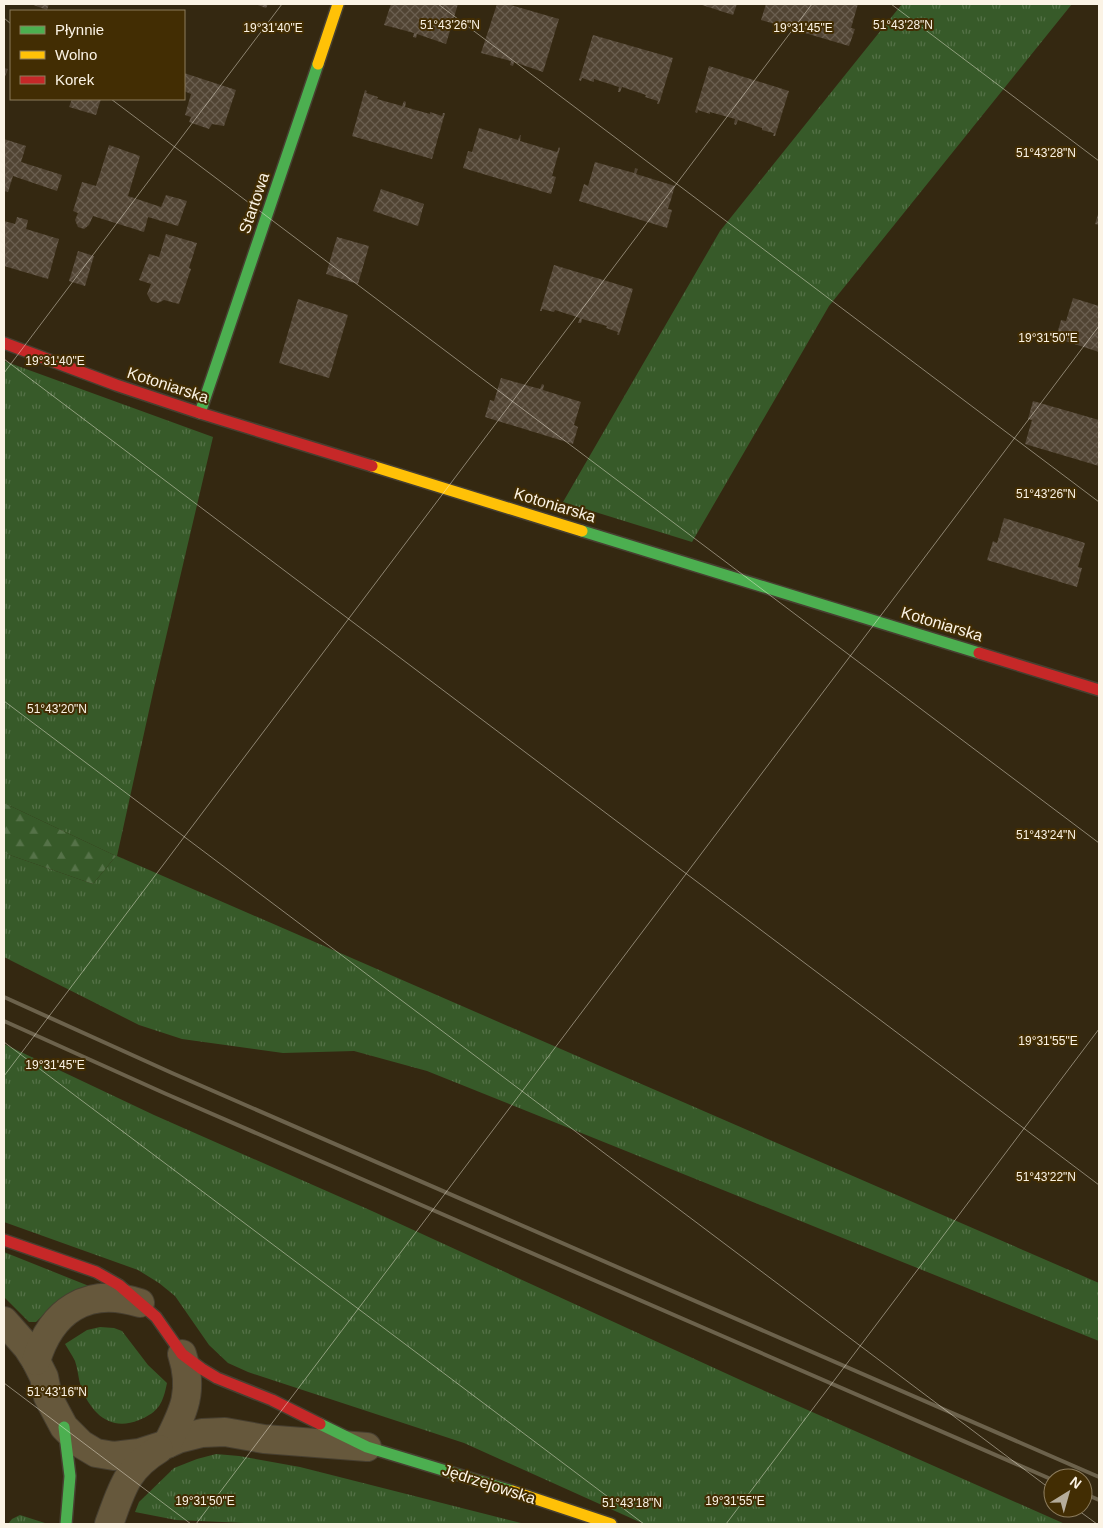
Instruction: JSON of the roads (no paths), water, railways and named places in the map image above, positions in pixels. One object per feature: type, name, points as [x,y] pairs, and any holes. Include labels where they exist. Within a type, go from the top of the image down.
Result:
[{"type":"street","name":"Startowa","points":[[200,413],[338,4]]},
{"type":"street","name":"Kotoniarska","points":[[4,343],[116,385],[200,413],[1099,690]]},
{"type":"street","name":"Jędrzejowska","points":[[4,1240],[96,1272],[119,1285],[156,1317],[182,1354],[188,1371],[186,1399],[182,1413],[167,1444]]},
{"type":"street","points":[[36,1361],[41,1343],[48,1330],[58,1318],[70,1309],[98,1298],[113,1297],[140,1303]]},
{"type":"street","name":"Jędrzejowska","points":[[4,1321],[27,1347],[36,1361],[44,1377],[48,1397],[64,1427],[81,1444],[96,1453],[114,1456],[139,1453],[178,1439],[202,1433],[225,1432],[264,1439],[367,1447]]},
{"type":"street","name":"Jędrzejowska","points":[[182,1354],[217,1378],[272,1400],[367,1447],[480,1480],[611,1524]]},
{"type":"street","points":[[64,1427],[70,1453],[71,1474],[66,1524]]},
{"type":"street","points":[[109,1524],[122,1488],[130,1473],[146,1457],[167,1444]]},
{"type":"railway","points":[[4,997],[172,1073],[1099,1477]]},
{"type":"railway","points":[[4,1021],[164,1093],[1043,1476]]},
{"type":"railway","points":[[1093,1497],[1099,1500]]}]
